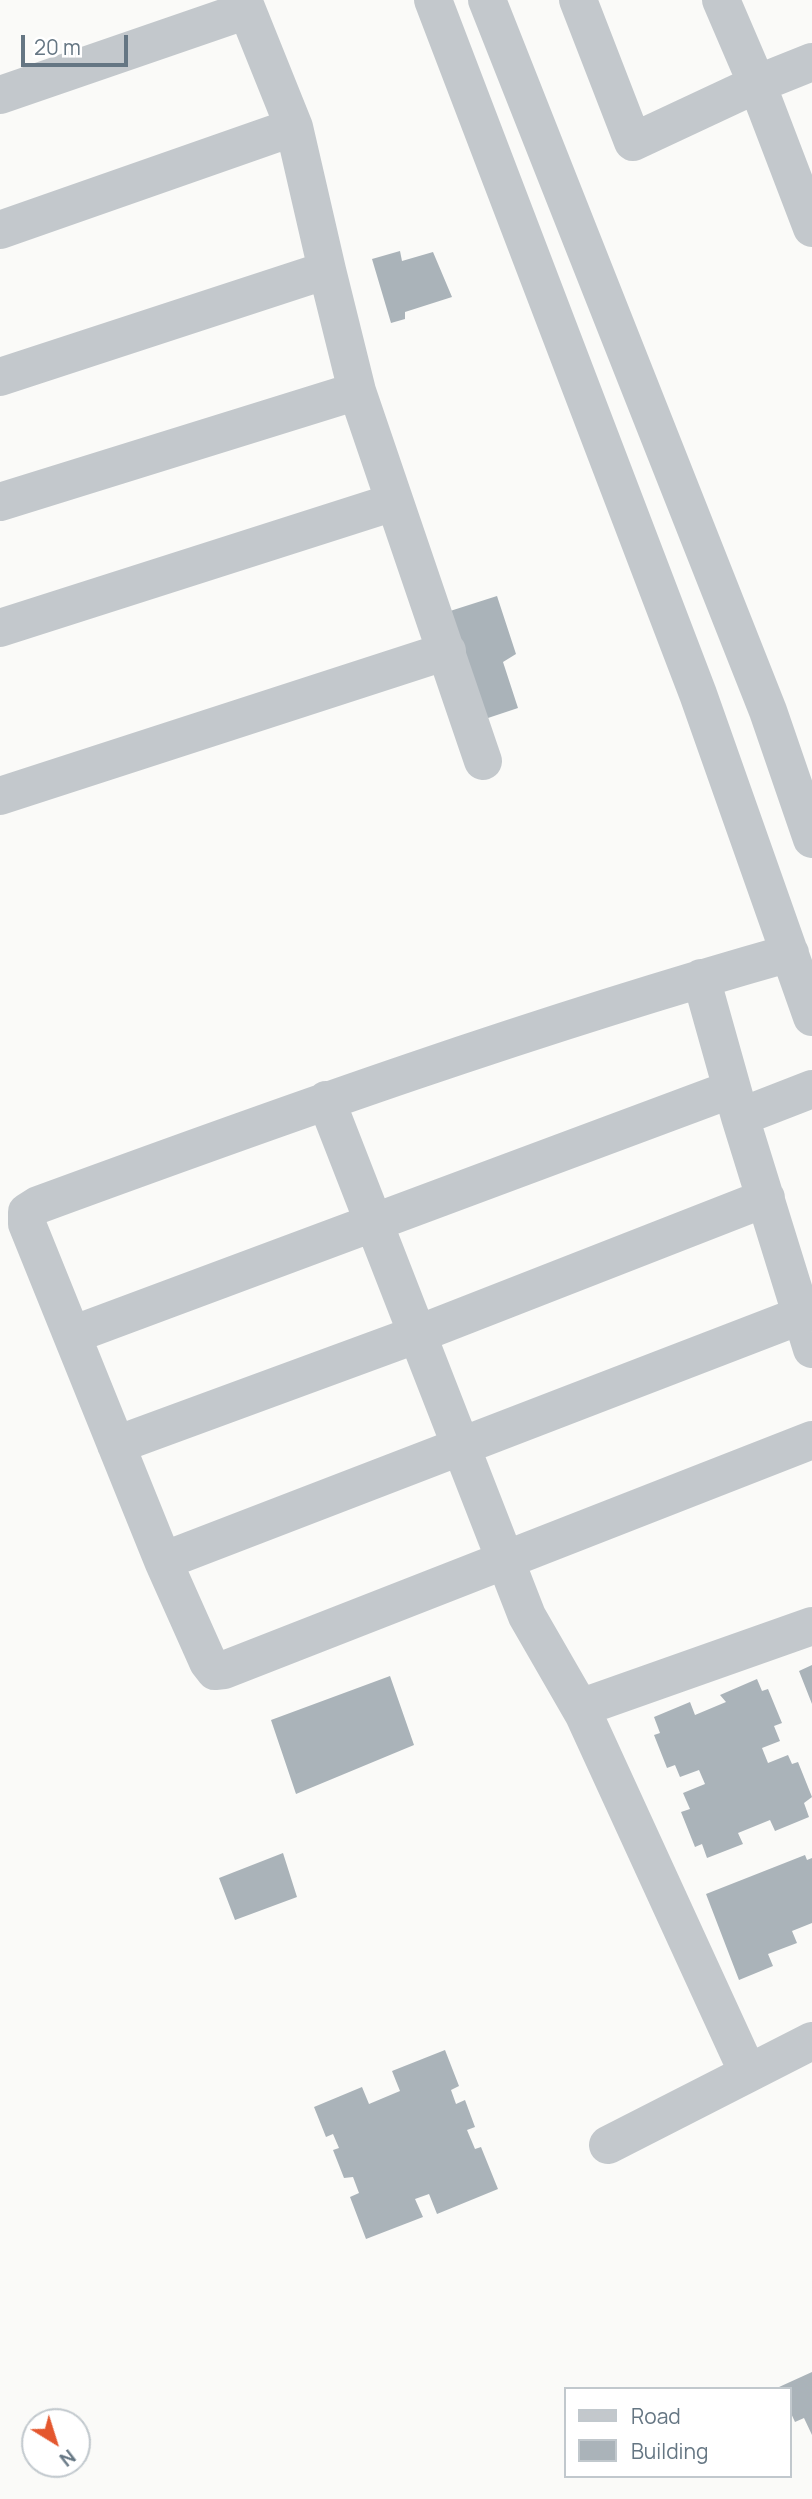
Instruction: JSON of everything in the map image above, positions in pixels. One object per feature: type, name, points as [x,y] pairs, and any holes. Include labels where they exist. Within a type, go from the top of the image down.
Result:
[{"type":"street","points":[[433,0],[698,694],[812,1017]]},
{"type":"street","points":[[487,0],[768,711],[812,839]]},
{"type":"street","points":[[578,0],[633,142],[757,84],[812,62]]},
{"type":"street","points":[[721,0],[809,214]]},
{"type":"street","points":[[0,95],[245,5],[294,127],[358,391],[483,761]]},
{"type":"street","points":[[0,230],[294,127]]},
{"type":"street","points":[[0,377],[327,270]]},
{"type":"street","points":[[0,502],[358,391]]},
{"type":"street","points":[[0,628],[394,502]]},
{"type":"street","points":[[0,796],[447,651]]},
{"type":"street","points":[[790,953],[701,978],[326,1100],[38,1205],[27,1212],[27,1224],[163,1562],[208,1662],[215,1671],[224,1670],[812,1440]]},
{"type":"street","points":[[163,1562],[461,1446],[807,1332],[736,1103],[701,978]]},
{"type":"street","points":[[72,1335],[373,1222],[736,1103],[812,1089]]},
{"type":"street","points":[[326,1100],[533,1628],[580,1708],[748,2074]]},
{"type":"street","points":[[116,1445],[418,1334],[766,1198]]},
{"type":"street","points":[[580,1708],[812,1626]]},
{"type":"street","points":[[608,2145],[812,2041]]},
{"type":"building","points":[[400,251],[402,261],[433,252],[452,297],[405,312],[405,319],[391,323],[372,259]]},
{"type":"building","points":[[497,596],[516,654],[503,662],[518,708],[479,721],[447,612]]},
{"type":"building","points":[[812,1665],[812,1704],[799,1671]]},
{"type":"building","points":[[390,1676],[414,1745],[296,1794],[271,1720]]},
{"type":"building","points":[[757,1679],[762,1691],[768,1689],[782,1723],[774,1726],[780,1741],[762,1748],[768,1763],[788,1755],[792,1764],[798,1762],[812,1797],[804,1803],[809,1817],[775,1831],[770,1820],[738,1833],[743,1844],[707,1858],[702,1844],[695,1847],[681,1812],[690,1809],[683,1793],[705,1784],[699,1770],[680,1777],[675,1765],[667,1768],[654,1735],[660,1733],[654,1717],[690,1702],[695,1715],[726,1702],[720,1695]]},
{"type":"building","points":[[283,1853],[297,1897],[235,1920],[219,1878]]},
{"type":"building","points":[[805,1855],[807,1860],[812,1858],[812,1923],[792,1931],[797,1943],[768,1954],[773,1966],[739,1980],[706,1894]]},
{"type":"building","points":[[445,2050],[459,2086],[451,2090],[456,2104],[465,2100],[475,2127],[467,2130],[475,2149],[481,2147],[498,2189],[437,2214],[429,2194],[415,2199],[423,2217],[366,2239],[350,2197],[359,2193],[353,2177],[344,2178],[333,2150],[339,2148],[333,2134],[326,2137],[314,2107],[362,2087],[369,2104],[400,2091],[392,2071]]},
{"type":"building","points":[[812,2372],[812,2435],[804,2418],[795,2422],[791,2413],[791,2387],[779,2387]]}]
